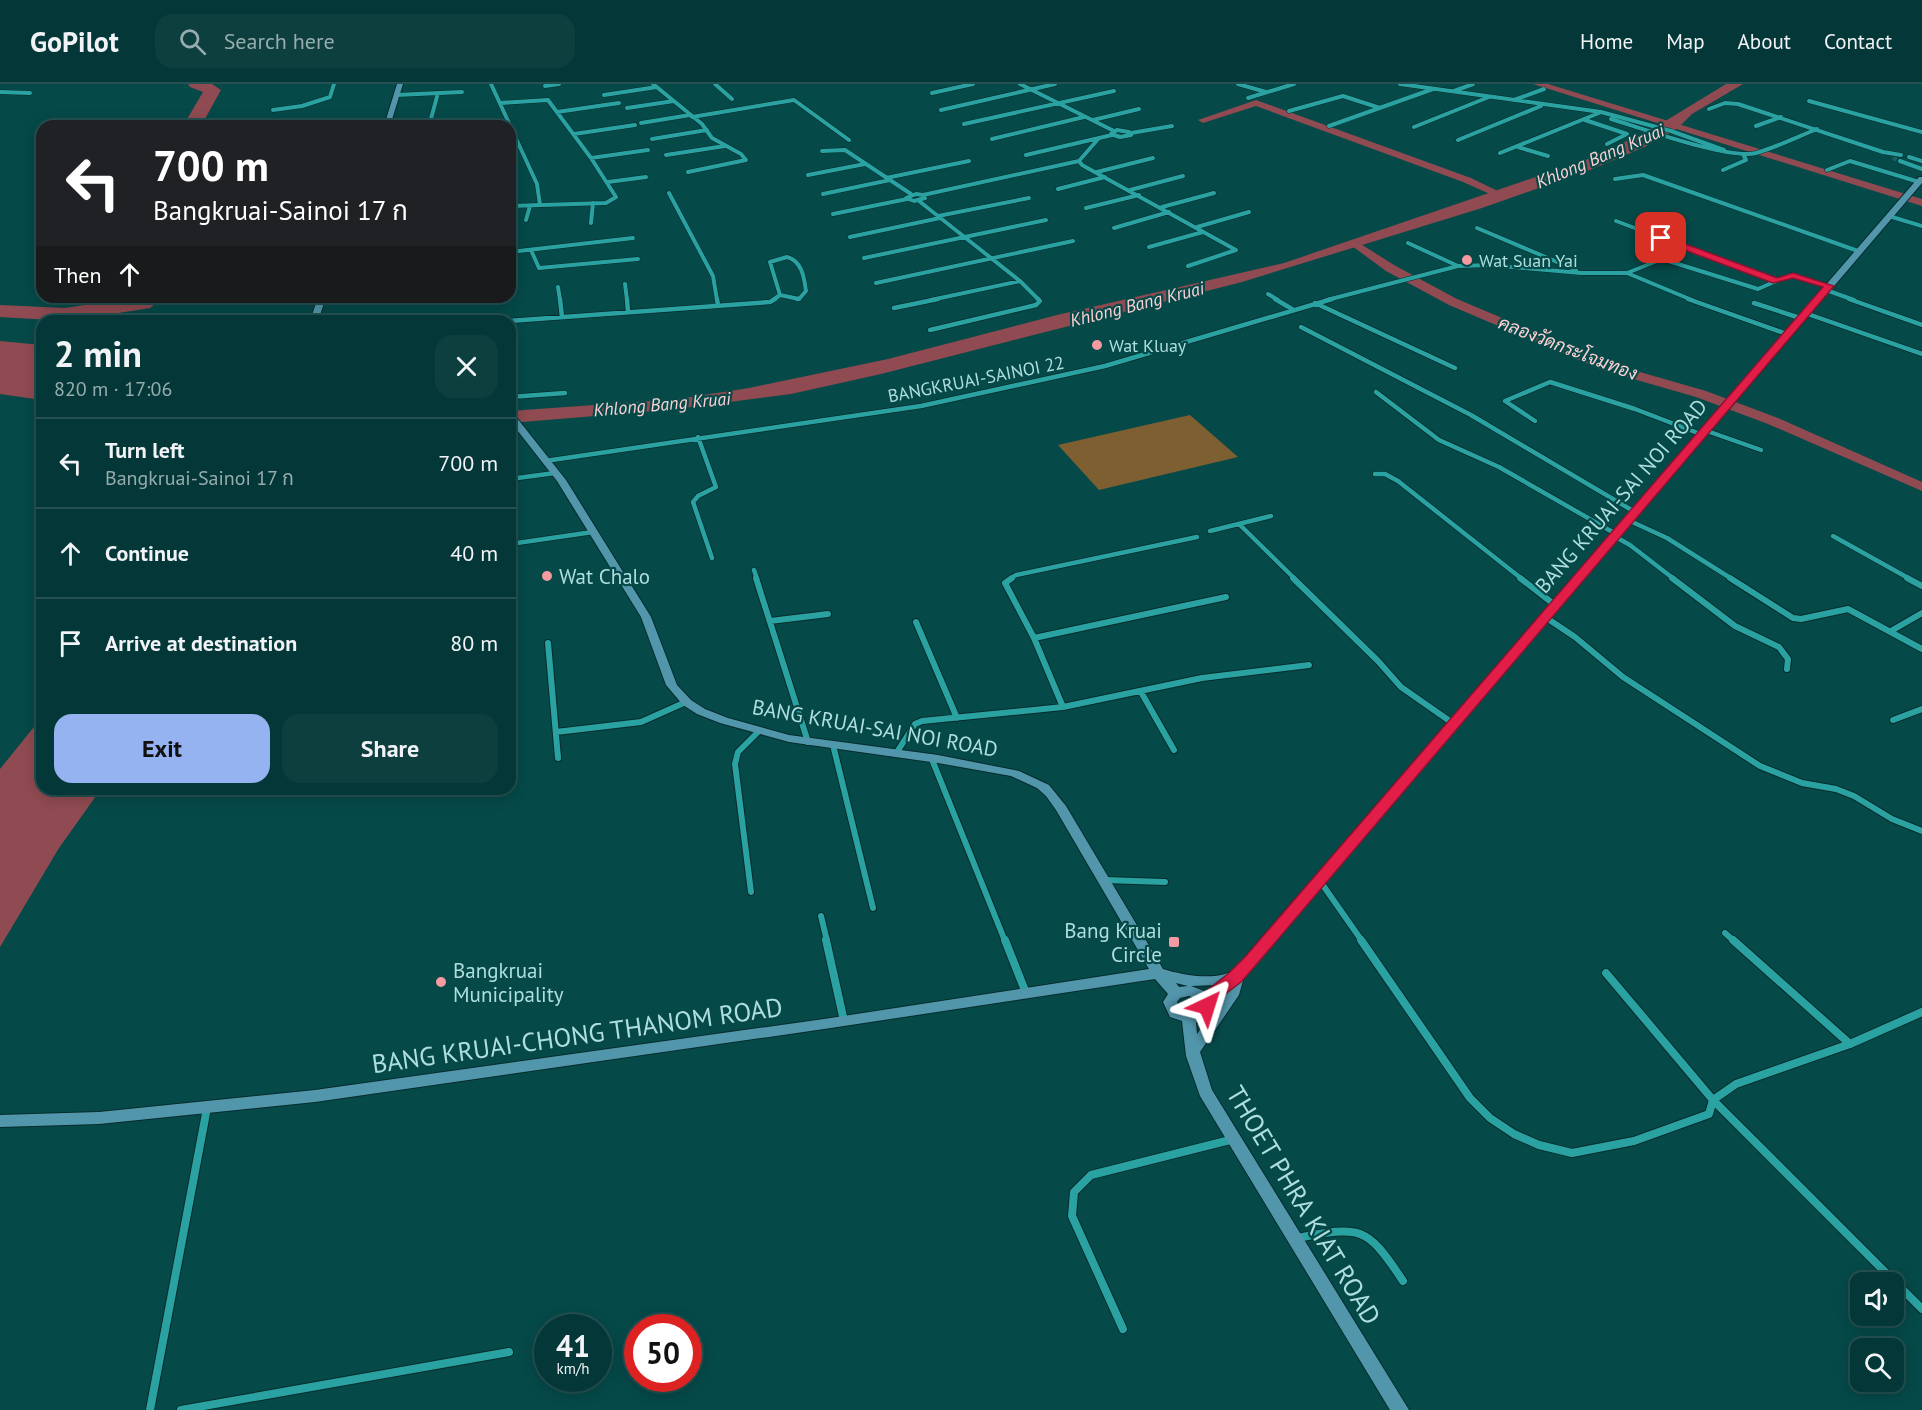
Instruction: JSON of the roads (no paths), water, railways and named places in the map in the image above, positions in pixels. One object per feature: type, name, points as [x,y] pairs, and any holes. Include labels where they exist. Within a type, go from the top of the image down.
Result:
[{"type":"main road","points":[[389,120],[400,84]]},
{"type":"main road","name":"BANG KRUAI-SAI NOI ROAD","points":[[1206,1000],[1238,974],[1320,881],[1615,535],[1725,410],[1802,316],[1920,182]]},
{"type":"main road","name":"BANG KRUAI-SAI NOI ROAD","points":[[516,423],[555,473],[646,617],[655,635],[671,684],[676,693],[686,702],[719,719],[758,732],[808,742],[931,756],[1012,772],[1044,786],[1062,808],[1158,973],[1176,993]]},
{"type":"main road","points":[[1158,973],[1186,982],[1206,983],[1238,974],[1234,992],[1192,1052]]},
{"type":"main road","name":"BANG KRUAI-CHONG THANOM ROAD","points":[[0,1121],[99,1118],[327,1095],[844,1021],[1158,973]]},
{"type":"main road","points":[[1196,992],[1206,1000],[1206,1011],[1202,1015],[1189,1018],[1176,1013],[1170,1002],[1176,993],[1196,992]]},
{"type":"main road","name":"THOET PHRA KIAT ROAD","points":[[1189,1018],[1189,1042],[1196,1071],[1205,1092],[1236,1138],[1294,1238],[1400,1410]]},
{"type":"street","points":[[273,110],[309,105],[323,100],[330,97],[334,84]]},
{"type":"street","points":[[491,84],[508,120]]},
{"type":"street","points":[[545,86],[558,84]]},
{"type":"street","points":[[653,84],[707,130],[712,138],[746,160],[688,172]]},
{"type":"street","points":[[715,84],[732,99]]},
{"type":"street","points":[[932,93],[973,84]]},
{"type":"street","points":[[1020,84],[1113,133]]},
{"type":"street","points":[[941,110],[1055,84]]},
{"type":"street","points":[[1238,84],[1266,93]]},
{"type":"street","points":[[1248,98],[1294,84]]},
{"type":"street","points":[[1400,84],[1601,112],[1675,132],[1724,150]]},
{"type":"street","points":[[1451,92],[1473,84]]},
{"type":"street","points":[[604,95],[658,87]]},
{"type":"street","points":[[1329,126],[1433,89]]},
{"type":"street","points":[[1512,101],[1544,89]]},
{"type":"street","points":[[964,124],[1114,91]]},
{"type":"street","points":[[0,92],[30,93]]},
{"type":"street","points":[[396,95],[462,92]]},
{"type":"street","points":[[431,120],[438,93]]},
{"type":"street","points":[[1289,111],[1343,96],[1380,108]]},
{"type":"street","points":[[1414,127],[1489,97]]},
{"type":"street","points":[[500,103],[546,99],[574,134],[616,197],[614,200],[593,203],[516,206]]},
{"type":"street","points":[[641,123],[794,100],[849,140]]},
{"type":"street","points":[[627,108],[674,101]]},
{"type":"street","points":[[1809,101],[1922,132]]},
{"type":"street","points":[[557,112],[619,103]]},
{"type":"street","points":[[1709,109],[1733,103],[1883,152],[1900,155]]},
{"type":"street","points":[[1458,140],[1542,105]]},
{"type":"street","points":[[1092,120],[1139,109]]},
{"type":"street","points":[[1585,111],[1743,154],[1757,152],[1817,129]]},
{"type":"street","points":[[1500,153],[1601,112]]},
{"type":"street","points":[[992,139],[1085,117]]},
{"type":"street","points":[[1756,126],[1781,117]]},
{"type":"street","points":[[1584,120],[1627,134],[1607,144]]},
{"type":"street","points":[[574,134],[635,125]]},
{"type":"street","points":[[1026,155],[1113,133],[1131,133],[1172,126]]},
{"type":"street","points":[[652,139],[707,130]]},
{"type":"street","points":[[516,138],[537,184],[540,205]]},
{"type":"street","points":[[822,151],[845,150],[911,194],[923,195],[1079,161],[1099,138]]},
{"type":"street","points":[[666,155],[725,146]]},
{"type":"street","points":[[1518,146],[1548,156]]},
{"type":"street","points":[[591,158],[648,150]]},
{"type":"street","points":[[1883,152],[1893,158]]},
{"type":"street","points":[[1723,170],[1746,160],[1743,154]]},
{"type":"street","points":[[1097,172],[1153,158]]},
{"type":"street","points":[[1909,158],[1922,161]]},
{"type":"street","points":[[823,194],[969,161]]},
{"type":"street","points":[[1079,161],[1236,250],[1188,266]]},
{"type":"street","points":[[1900,161],[1922,169]]},
{"type":"street","points":[[1827,170],[1850,162],[1920,182]]},
{"type":"street","points":[[808,175],[865,164]]},
{"type":"street","points":[[1616,179],[1643,175],[1858,252]]},
{"type":"street","points":[[1130,190],[1183,176]]},
{"type":"street","points":[[608,182],[646,177]]},
{"type":"street","points":[[1058,189],[1105,177]]},
{"type":"street","points":[[669,193],[713,276],[718,305]]},
{"type":"street","points":[[1162,207],[1214,193]]},
{"type":"street","points":[[907,199],[911,194]]},
{"type":"street","points":[[919,201],[925,198],[923,195]]},
{"type":"street","points":[[1086,208],[1139,195]]},
{"type":"street","points":[[850,237],[1029,198]]},
{"type":"street","points":[[833,214],[907,199],[919,201],[1020,281],[1037,297],[1039,303],[930,330]]},
{"type":"street","points":[[591,223],[593,203]]},
{"type":"street","points":[[526,220],[530,206]]},
{"type":"street","points":[[1114,228],[1169,212]]},
{"type":"street","points":[[1197,226],[1249,212]]},
{"type":"street","points":[[1889,216],[1922,226]]},
{"type":"street","points":[[864,258],[1046,220]]},
{"type":"street","points":[[1616,221],[1776,281]]},
{"type":"street","points":[[1477,228],[1581,273]]},
{"type":"street","points":[[1149,247],[1203,232]]},
{"type":"street","points":[[516,251],[633,238]]},
{"type":"street","points":[[876,283],[1072,241]]},
{"type":"street","points":[[1408,243],[1458,266],[1490,265],[1581,273],[1627,273],[1787,334]]},
{"type":"street","points":[[531,250],[536,267],[539,268],[638,259]]},
{"type":"street","points":[[516,320],[770,302],[780,295],[799,299],[804,295],[804,277],[801,266],[796,260],[784,258],[770,262],[780,295]]},
{"type":"street","points":[[1627,273],[1662,259],[1671,259],[1758,289],[1793,275],[1922,325]]},
{"type":"street","name":"BANGKRUAI-SAINOI 22","points":[[546,461],[921,406],[983,394],[1116,363],[1292,309],[1458,266]]},
{"type":"street","points":[[894,308],[1020,281]]},
{"type":"street","points":[[625,284],[628,312]]},
{"type":"street","points":[[558,287],[562,317]]},
{"type":"street","points":[[1268,294],[1292,309]]},
{"type":"street","points":[[1315,303],[1455,368]]},
{"type":"street","points":[[1754,303],[1922,354]]},
{"type":"street","points":[[1302,327],[1397,374],[1582,477],[1632,516],[1793,618],[1801,619],[1848,609],[1922,649]]},
{"type":"street","points":[[1535,421],[1504,401],[1510,396],[1550,382],[1761,450]]},
{"type":"street","points":[[1376,392],[1439,440],[1499,467],[1630,544],[1735,626],[1779,647],[1788,659],[1787,669]]},
{"type":"street","points":[[516,397],[565,393]]},
{"type":"street","points":[[698,438],[716,488],[698,496],[693,502],[712,558]]},
{"type":"street","points":[[516,478],[555,473]]},
{"type":"street","points":[[1375,474],[1385,474],[1398,481],[1555,605]]},
{"type":"street","points":[[1210,531],[1271,516]]},
{"type":"street","points":[[1239,524],[1378,661],[1401,687],[1454,724]]},
{"type":"street","points":[[516,543],[593,532]]},
{"type":"street","points":[[1833,536],[1922,586]]},
{"type":"street","points":[[1063,707],[1034,639],[1005,583],[1007,580],[1016,575],[1197,537]]},
{"type":"street","points":[[754,570],[808,742]]},
{"type":"street","points":[[1034,639],[1226,597]]},
{"type":"street","points":[[1891,631],[1922,613]]},
{"type":"street","points":[[770,621],[828,614]]},
{"type":"street","points":[[1545,617],[1575,637],[1623,677],[1760,766],[1802,783],[1845,792],[1892,819],[1922,831]]},
{"type":"street","points":[[916,622],[957,718]]},
{"type":"street","points":[[548,643],[558,758]]},
{"type":"street","points":[[897,752],[915,724],[1063,707],[1202,678],[1309,665]]},
{"type":"street","points":[[1141,692],[1174,750]]},
{"type":"street","points":[[556,732],[641,722],[686,702]]},
{"type":"street","points":[[1893,720],[1922,709]]},
{"type":"street","points":[[751,892],[735,764],[738,752],[758,732]]},
{"type":"street","points":[[833,745],[873,908]]},
{"type":"street","points":[[931,756],[1026,993]]},
{"type":"street","points":[[1105,880],[1165,882]]},
{"type":"street","points":[[1320,881],[1470,1098],[1490,1118],[1514,1134],[1539,1145],[1572,1152],[1583,1151],[1634,1141],[1701,1119],[1709,1114],[1713,1100],[1736,1084],[1850,1044],[1922,1012]]},
{"type":"street","points":[[821,916],[844,1021]]},
{"type":"street","points":[[1725,933],[1850,1044]]},
{"type":"street","points":[[1606,973],[1713,1100],[1922,1310]]},
{"type":"street","points":[[150,1410],[207,1108]]},
{"type":"street","points":[[1124,1329],[1072,1216],[1074,1192],[1091,1175],[1236,1138]]},
{"type":"street","points":[[1294,1238],[1358,1230],[1380,1245],[1403,1281]]},
{"type":"street","points":[[181,1410],[509,1352]]},
{"type":"water","name":"Khlong Bang Kruai","points":[[1726,84],[1743,84],[1692,114],[1678,128],[1647,146],[1590,170],[1482,208],[1242,282],[881,374],[791,394],[668,410],[516,423],[516,411],[678,399],[749,388],[888,359],[1057,315],[1284,263],[1597,156],[1662,123]]},
{"type":"water","points":[[0,341],[36,344],[36,399],[0,394]]},
{"type":"water","points":[[36,724],[36,795],[97,795],[59,848],[0,947],[0,769]]},
{"type":"waterway","points":[[196,84],[213,90],[196,120]]},
{"type":"waterway","name":"Khlong Bang Kruai","points":[[1538,84],[1922,203]]},
{"type":"waterway","points":[[1203,120],[1256,103],[1467,180],[1503,196]]},
{"type":"waterway","name":"คลองวัดกระโจมทอง","points":[[1356,244],[1390,268],[1453,302],[1607,367],[1701,394],[1773,421],[1922,487]]},
{"type":"waterway","points":[[65,315],[142,303]]},
{"type":"waterway","points":[[0,311],[65,315]]},
{"type":"tunnel","points":[[1893,158],[1900,161]]},
{"type":"place","name":"Wat Suan Yai","points":[[1467,260]]},
{"type":"place","name":"Wat Kluay","points":[[1097,345]]},
{"type":"place","name":"Wat Chalo","points":[[547,576]]},
{"type":"place","name":"Bang Kruai Circle","points":[[1174,942]]},
{"type":"place","name":"Bangkruai Municipality","points":[[441,982]]}]
